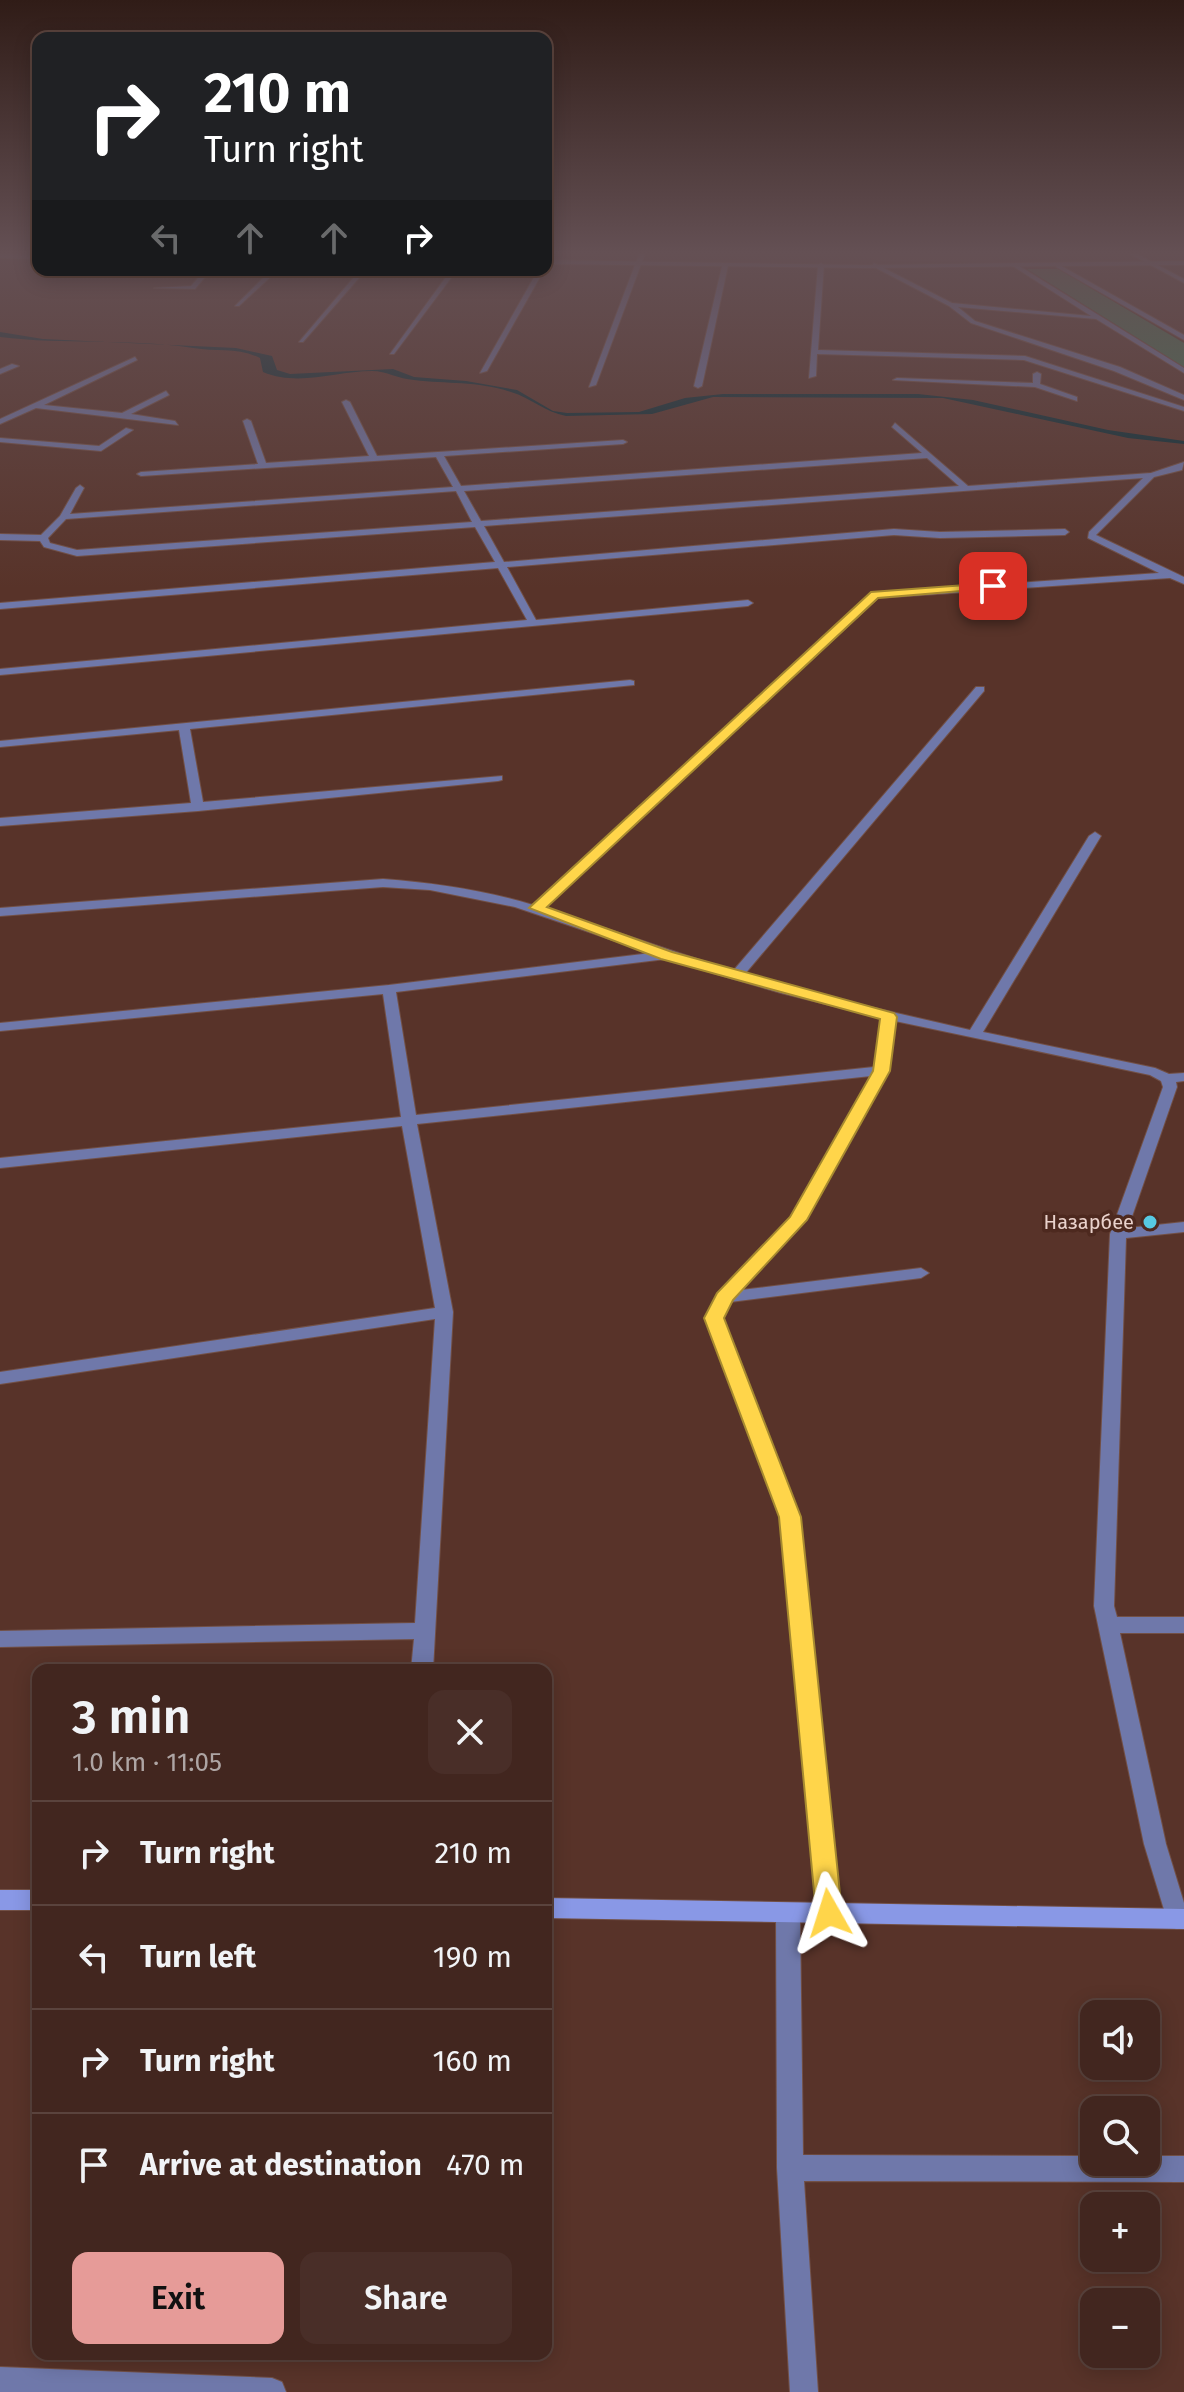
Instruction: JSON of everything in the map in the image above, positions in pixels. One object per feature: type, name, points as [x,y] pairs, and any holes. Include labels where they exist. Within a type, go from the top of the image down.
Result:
[{"type":"main road","points":[[0,1900],[32,1900]]},
{"type":"main road","points":[[552,1908],[1181,1919]]},
{"type":"street","points":[[0,372],[15,366]]},
{"type":"street","points":[[0,422],[121,366]]},
{"type":"street","points":[[483,371],[486,366]]},
{"type":"street","points":[[592,385],[599,366]]},
{"type":"street","points":[[698,386],[703,366]]},
{"type":"street","points":[[812,376],[814,366]]},
{"type":"street","points":[[1036,385],[1037,373],[1043,366]]},
{"type":"street","points":[[1053,366],[1184,409]]},
{"type":"street","points":[[1106,366],[1184,398]]},
{"type":"street","points":[[897,380],[1036,385],[1074,399]]},
{"type":"street","points":[[123,415],[166,393]]},
{"type":"street","points":[[346,402],[375,460]]},
{"type":"street","points":[[35,406],[175,423]]},
{"type":"street","points":[[247,421],[263,467]]},
{"type":"street","points":[[895,425],[967,489]]},
{"type":"street","points":[[0,440],[101,449],[129,430]]},
{"type":"street","points":[[141,474],[623,442]]},
{"type":"street","points":[[64,517],[928,455]]},
{"type":"street","points":[[440,456],[480,524],[498,565],[534,624]]},
{"type":"street","points":[[43,538],[47,545],[58,550],[77,553],[1151,475],[1184,464]]},
{"type":"street","points":[[1151,475],[1092,534],[1092,538],[1184,581]]},
{"type":"street","points":[[0,537],[43,538],[64,517],[80,488]]},
{"type":"street","points":[[0,606],[894,532],[940,535],[1065,532]]},
{"type":"street","points":[[537,908],[875,595],[1170,575]]},
{"type":"street","points":[[0,672],[748,603]]},
{"type":"street","points":[[0,744],[630,683]]},
{"type":"street","points":[[736,976],[980,689]]},
{"type":"street","points":[[184,725],[198,807]]},
{"type":"street","points":[[0,822],[198,807],[498,778]]},
{"type":"street","points":[[974,1035],[1095,836]]},
{"type":"street","points":[[0,912],[383,883],[431,884],[482,893],[537,908],[666,956],[889,1017],[1176,1078],[1170,1087],[1118,1234],[1104,1606],[1155,1844],[1181,1919]]},
{"type":"street","points":[[0,1027],[389,989],[666,956]]},
{"type":"street","points":[[389,989],[444,1312],[423,1664]]},
{"type":"street","points":[[829,1913],[790,1517],[714,1318],[724,1297],[797,1220],[881,1071],[889,1017]]},
{"type":"street","points":[[0,1163],[881,1071]]},
{"type":"street","points":[[1118,1234],[1184,1227]]},
{"type":"street","points":[[724,1297],[921,1273]]},
{"type":"street","points":[[0,1378],[444,1312]]},
{"type":"street","points":[[1108,1625],[1184,1625]]},
{"type":"street","points":[[0,1639],[426,1631]]},
{"type":"street","points":[[788,1913],[790,2168],[804,2392]]},
{"type":"street","points":[[790,2168],[1184,2169]]},
{"type":"street","points":[[0,2381],[272,2392]]},
{"type":"water","points":[[262,366],[275,366],[277,370],[290,374],[393,369],[414,377],[466,381],[517,390],[553,411],[567,413],[639,412],[685,398],[723,394],[918,394],[973,400],[1108,430],[1184,441],[1184,444],[1128,438],[943,398],[713,397],[652,414],[566,416],[551,411],[518,395],[487,386],[408,379],[372,371],[304,378],[263,372]]},
{"type":"place","name":"Назарбее","points":[[1150,1222]]},
{"type":"route","points":[[829,1913],[790,1517],[714,1318],[724,1297],[797,1220],[881,1071],[889,1017],[666,956],[537,908],[875,595],[993,586]]}]
